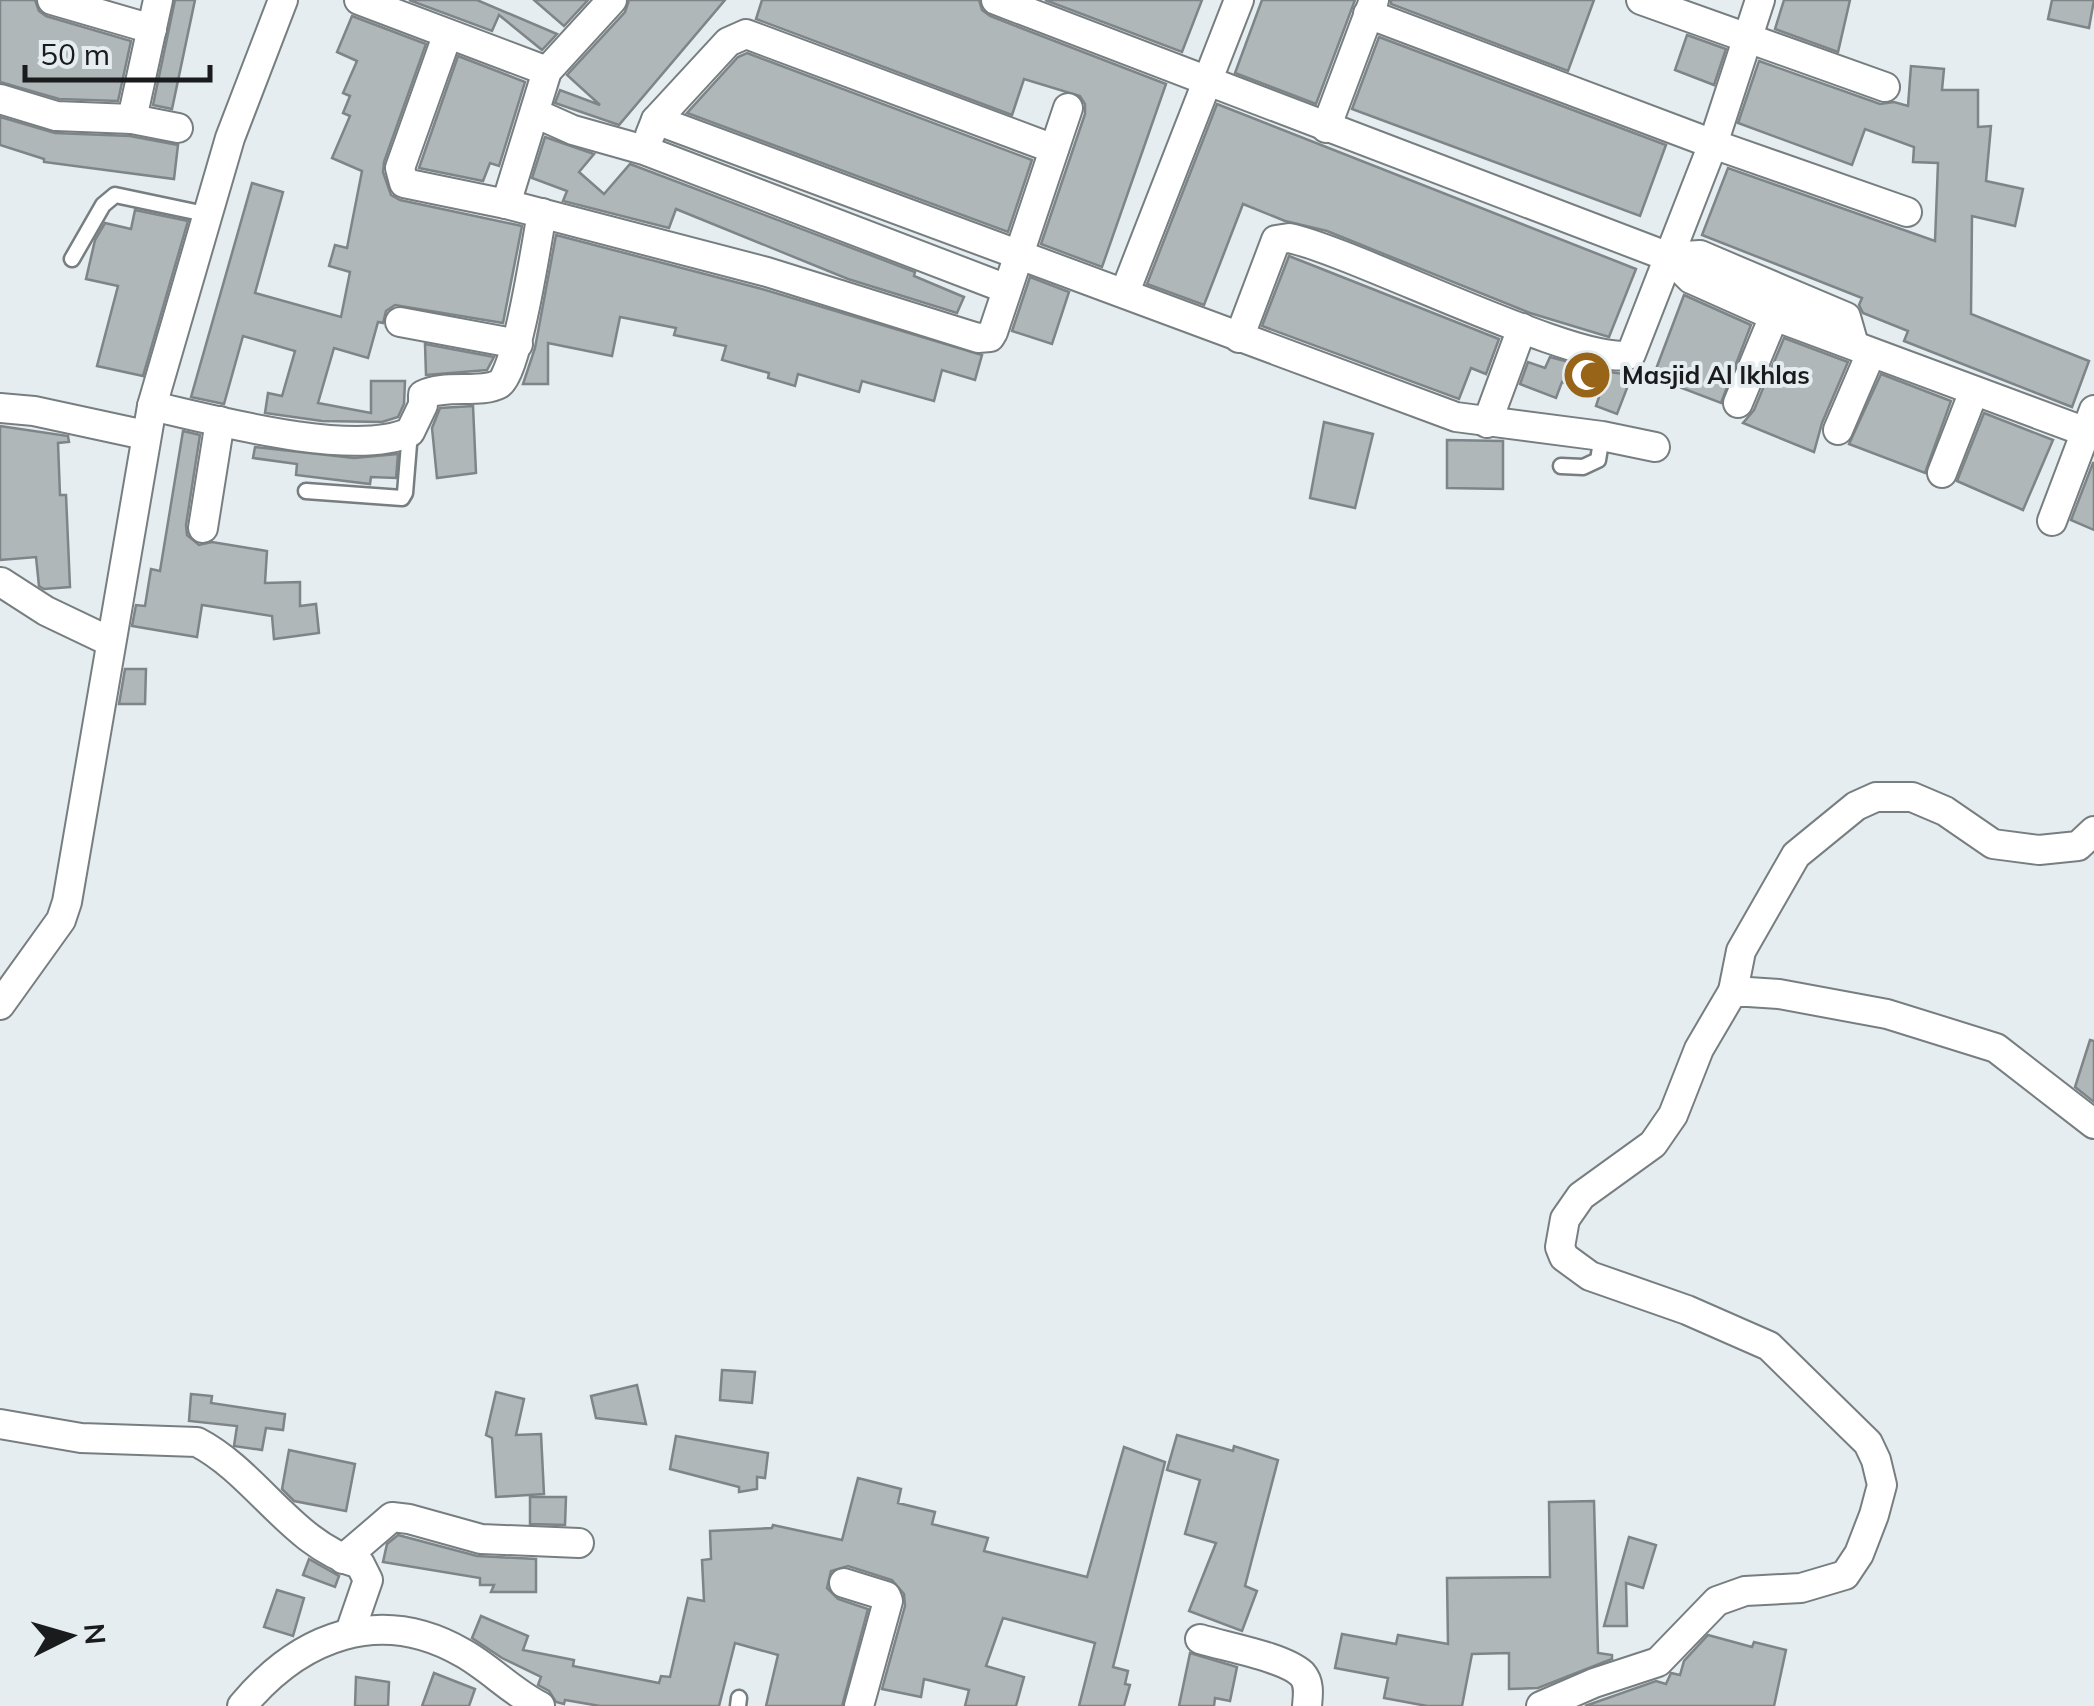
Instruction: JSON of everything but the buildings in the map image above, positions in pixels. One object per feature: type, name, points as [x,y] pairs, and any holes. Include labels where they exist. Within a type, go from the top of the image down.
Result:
[{"type":"street","points":[[52,0],[152,29]]},
{"type":"street","points":[[132,119],[158,0]]},
{"type":"street","points":[[0,1005],[60,920],[67,902],[145,435],[230,138],[283,0]]},
{"type":"street","points":[[359,0],[447,36],[547,70]]},
{"type":"street","points":[[506,204],[547,70],[612,0]]},
{"type":"street","points":[[996,0],[1669,256],[1700,256],[1846,316],[1862,348],[1838,430]]},
{"type":"street","points":[[1125,292],[1239,0]]},
{"type":"street","points":[[1641,0],[1885,87]]},
{"type":"street","points":[[1238,338],[1276,240],[1282,238],[1314,245],[1522,328],[1611,357],[1632,354],[1713,144],[1760,0]]},
{"type":"street","points":[[1326,128],[1371,7],[1713,144],[1906,212]]},
{"type":"street","points":[[644,150],[656,120],[728,42],[746,34],[1054,149]]},
{"type":"street","points":[[447,36],[400,168],[404,183],[506,204],[767,272],[978,338],[990,337],[993,332],[1016,252],[1068,108]]},
{"type":"street","points":[[0,98],[56,116],[132,119],[178,128]]},
{"type":"street","points":[[535,113],[573,130],[644,150],[1007,289]]},
{"type":"street","points":[[656,120],[1456,417],[1655,447]]},
{"type":"street","points":[[152,406],[282,435],[386,440],[410,432],[423,395],[461,387],[496,386],[504,381],[518,344],[542,213]]},
{"type":"street","points":[[969,274],[1016,252]]},
{"type":"street","points":[[1669,256],[1691,279],[1774,316],[1974,391],[2091,426],[2052,521]]},
{"type":"street","points":[[1738,403],[1774,316]]},
{"type":"street","points":[[400,322],[518,344]]},
{"type":"street","points":[[1487,422],[1522,328]]},
{"type":"street","points":[[1942,473],[1974,391]]},
{"type":"street","points":[[0,408],[145,435]]},
{"type":"street","points":[[202,528],[220,421]]},
{"type":"street","points":[[1,582],[46,610],[111,642]]},
{"type":"street","points":[[1541,1706],[1594,1682],[1658,1662],[1717,1601],[1728,1595],[1810,1586],[1852,1565],[1882,1485],[1868,1442],[1769,1346],[1687,1310],[1590,1276],[1564,1257],[1560,1247],[1565,1220],[1581,1196],[1652,1144],[1673,1115],[1699,1048],[1734,990],[1741,951],[1796,855],[1856,806],[1876,797],[1912,798],[1945,810],[1994,844],[2040,850],[2078,846],[2094,831]]},
{"type":"street","points":[[1734,990],[1779,994],[1887,1014],[1996,1048],[2094,1124]]},
{"type":"street","points":[[0,1424],[81,1438],[197,1442],[214,1451],[292,1525],[343,1559],[360,1564],[368,1580],[350,1632]]},
{"type":"street","points":[[343,1559],[392,1517],[409,1518],[480,1539],[579,1544]]},
{"type":"street","points":[[844,1583],[886,1596],[888,1601],[859,1706]]},
{"type":"street","points":[[242,1706],[284,1664],[319,1641],[350,1632],[391,1629],[428,1635],[464,1654],[540,1706]]},
{"type":"street","points":[[1200,1639],[1300,1672],[1306,1681],[1307,1706]]},
{"type":"lane","points":[[72,258],[102,206],[115,195],[206,214]]},
{"type":"lane","points":[[306,492],[402,498],[406,493],[410,432]]},
{"type":"lane","points":[[1561,466],[1583,468],[1598,460],[1602,436]]},
{"type":"place","name":"Masjid Al Ikhlas","points":[[1587,375]]}]
